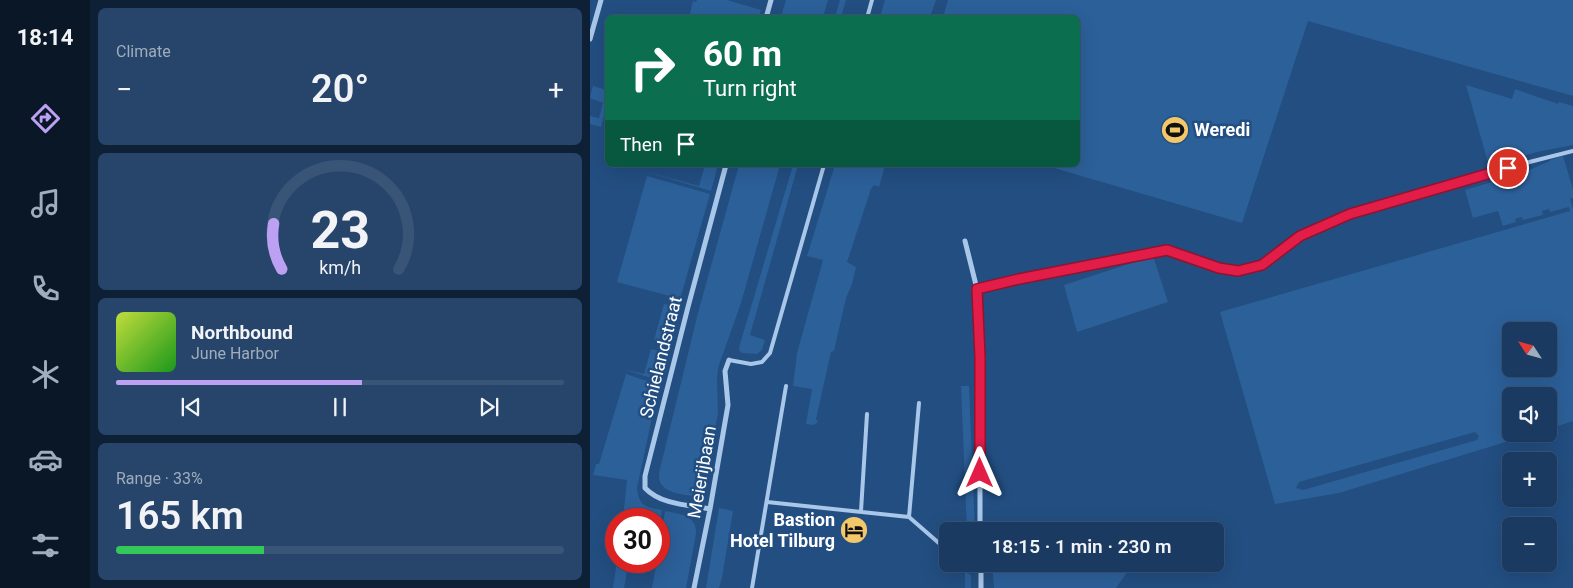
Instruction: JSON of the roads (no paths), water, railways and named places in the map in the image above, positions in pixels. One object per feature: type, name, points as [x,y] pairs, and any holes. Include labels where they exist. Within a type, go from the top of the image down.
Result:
[{"type":"street","points":[[590,39],[601,0]]},
{"type":"street","points":[[767,15],[771,0]]},
{"type":"street","name":"Schielandstraat","points":[[710,509],[660,500],[645,488],[645,476],[725,167]]},
{"type":"street","points":[[965,241],[977,289],[980,357],[980,522]]},
{"type":"street","name":"Meierijbaan","points":[[694,588],[728,405],[725,372],[729,360]]},
{"type":"street","points":[[981,572],[981,588]]},
{"type":"lane","points":[[868,15],[872,0]]},
{"type":"lane","points":[[977,289],[1167,250],[1219,268],[1238,271],[1262,265],[1300,236],[1350,214],[1474,176],[1573,151]]},
{"type":"lane","points":[[729,360],[750,364],[762,362],[770,353],[823,167]]},
{"type":"lane","points":[[752,588],[786,386]]},
{"type":"lane","points":[[908,517],[919,404]]},
{"type":"lane","points":[[861,511],[867,414]]},
{"type":"lane","points":[[767,502],[908,517],[939,543]]},
{"type":"place","name":"Weredi","points":[[1175,130]]},
{"type":"place","name":"Bastion Hotel Tilburg","points":[[854,530]]}]
